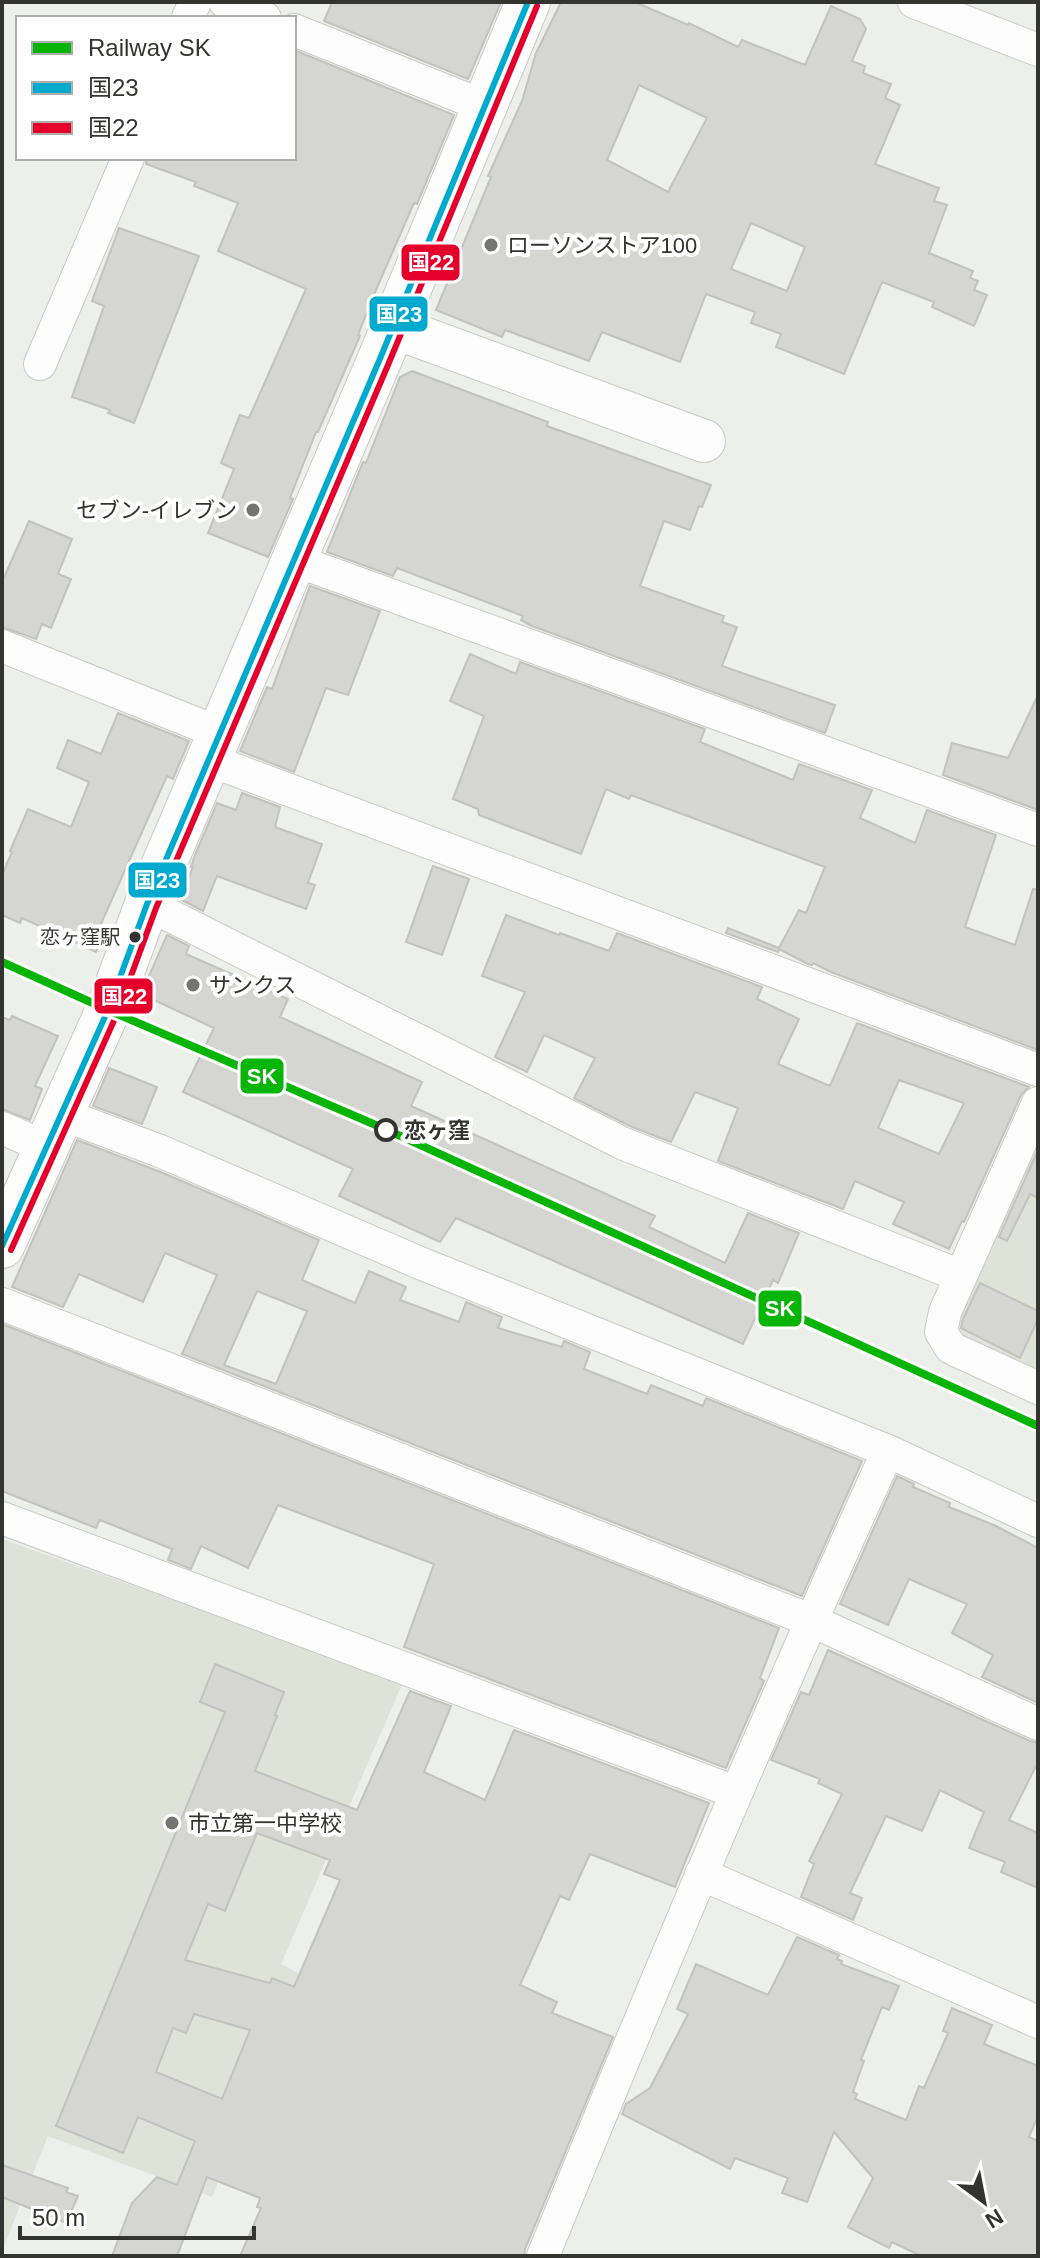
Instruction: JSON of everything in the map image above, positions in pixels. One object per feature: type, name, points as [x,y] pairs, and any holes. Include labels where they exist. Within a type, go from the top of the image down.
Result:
[{"type":"main road","points":[[2,1246],[108,1010],[147,904],[528,2]]},
{"type":"street","points":[[225,2],[260,16]]},
{"type":"street","points":[[914,2],[1038,50]]},
{"type":"street","points":[[296,31],[464,98],[487,102]]},
{"type":"street","points":[[40,364],[127,160]]},
{"type":"street","points":[[393,327],[704,441]]},
{"type":"street","points":[[294,560],[1038,830]]},
{"type":"street","points":[[2,646],[214,747],[1038,1070]]},
{"type":"street","points":[[147,904],[624,1144],[961,1276]]},
{"type":"street","points":[[1038,1103],[945,1312],[941,1332],[951,1348],[1038,1388]]},
{"type":"street","points":[[2,1128],[53,1130],[160,1151],[420,1263],[888,1451],[1038,1521]]},
{"type":"street","points":[[2,1304],[810,1620],[1038,1724]]},
{"type":"street","points":[[543,2256],[735,1792],[888,1451]]},
{"type":"street","points":[[2,1518],[735,1792]]},
{"type":"street","points":[[701,1874],[1038,2022]]},
{"type":"shaded area","points":[[1038,1128],[1038,1372],[957,1335],[954,1323]]},
{"type":"shaded area","name":"市立第一中学校","points":[[2,1539],[403,1682],[281,1964],[309,1979],[212,2197],[48,2136],[2,2251]]},
{"type":"building","points":[[332,2],[501,2],[468,79],[324,21]]},
{"type":"building","points":[[561,2],[635,2],[738,47],[742,40],[805,65],[831,6],[860,19],[866,29],[852,61],[865,66],[863,73],[891,84],[885,98],[900,105],[875,164],[939,188],[934,201],[947,205],[929,253],[973,271],[970,278],[978,281],[974,290],[987,295],[974,326],[932,307],[934,302],[882,282],[844,374],[776,347],[781,334],[751,323],[755,312],[706,294],[680,362],[602,332],[589,361],[505,330],[502,337],[436,310],[491,177],[488,176],[522,101],[536,53]],"holes":[[[639,85],[707,118],[668,192],[607,160]],[[751,223],[805,247],[787,291],[731,269]]]},
{"type":"building","points":[[296,51],[454,115],[316,432],[290,498],[293,499],[268,557],[208,533],[234,469],[221,463],[240,415],[249,418],[306,289],[218,251],[238,203],[194,186],[196,182],[146,164],[147,160],[296,160]]},
{"type":"building","points":[[119,228],[199,256],[134,423],[108,413],[110,410],[72,397],[104,306],[92,301]]},
{"type":"building","points":[[412,371],[548,422],[547,426],[711,485],[690,530],[664,521],[640,586],[724,616],[722,622],[737,627],[722,666],[835,705],[825,733],[532,626],[521,620],[523,616],[397,568],[393,576],[327,552],[400,377]]},
{"type":"building","points":[[29,521],[72,539],[58,574],[71,579],[51,628],[42,624],[36,639],[2,627],[2,582]]},
{"type":"building","points":[[310,586],[380,611],[348,695],[326,688],[294,772],[240,751],[267,687],[272,689]]},
{"type":"building","points":[[470,654],[516,674],[520,662],[705,729],[700,742],[793,780],[799,764],[872,790],[860,818],[915,843],[927,810],[996,835],[965,927],[1015,945],[1033,889],[1038,890],[1038,1050],[813,963],[808,964],[779,949],[778,952],[726,933],[728,928],[779,948],[799,910],[806,913],[825,867],[631,795],[629,799],[606,789],[581,854],[479,815],[478,809],[453,799],[484,716],[450,701]]},
{"type":"building","points":[[1038,695],[1038,810],[943,775],[952,743],[1008,758]]},
{"type":"building","points":[[118,713],[189,741],[173,779],[167,776],[100,926],[106,929],[96,952],[22,918],[20,923],[2,915],[2,875],[28,809],[71,827],[89,782],[57,768],[68,740],[101,754]]},
{"type":"building","points":[[242,793],[280,807],[275,827],[322,844],[308,883],[315,885],[306,909],[217,876],[203,911],[180,899],[217,803],[236,810]]},
{"type":"building","points":[[433,866],[469,879],[442,955],[406,942]]},
{"type":"building","points":[[506,915],[609,951],[617,933],[762,987],[757,999],[799,1019],[778,1064],[830,1086],[857,1023],[1029,1087],[1021,1095],[949,1249],[893,1224],[904,1202],[855,1181],[843,1209],[718,1161],[738,1108],[695,1092],[671,1142],[632,1127],[574,1098],[595,1058],[544,1035],[527,1072],[495,1057],[525,992],[482,976]],"holes":[[[899,1080],[964,1103],[939,1154],[878,1128]]]},
{"type":"building","points":[[167,935],[189,946],[186,954],[288,999],[280,1017],[422,1082],[411,1106],[655,1216],[649,1227],[725,1263],[748,1213],[799,1233],[778,1283],[773,1280],[743,1344],[456,1218],[440,1242],[339,1196],[353,1169],[183,1092],[214,1028],[141,994]]},
{"type":"building","points":[[12,1016],[58,1036],[35,1086],[42,1089],[30,1120],[2,1109],[2,1017],[10,1020]]},
{"type":"building","points":[[109,1068],[157,1087],[142,1124],[93,1106]]},
{"type":"building","points":[[77,1140],[319,1240],[302,1280],[355,1303],[369,1271],[406,1287],[400,1300],[459,1322],[466,1302],[502,1317],[498,1328],[562,1347],[564,1341],[590,1352],[584,1369],[647,1394],[651,1385],[703,1406],[706,1398],[862,1461],[802,1596],[182,1354],[217,1275],[165,1253],[143,1302],[79,1274],[63,1307],[12,1287]],"holes":[[[257,1291],[307,1311],[276,1384],[224,1365]]]},
{"type":"building","points":[[1038,1150],[1038,1198],[1030,1194],[1007,1241],[999,1237]]},
{"type":"building","points":[[980,1283],[1038,1311],[1038,1319],[1020,1358],[961,1328]]},
{"type":"building","points":[[2,1324],[779,1628],[760,1678],[764,1681],[726,1768],[404,1647],[434,1564],[278,1505],[248,1568],[201,1546],[191,1569],[168,1560],[172,1549],[100,1520],[96,1528],[2,1491]]},
{"type":"building","points":[[897,1476],[914,1484],[913,1487],[950,1503],[949,1507],[996,1526],[1038,1548],[1038,1703],[982,1677],[993,1655],[952,1633],[967,1604],[909,1579],[888,1625],[840,1604]]},
{"type":"building","points":[[828,1650],[1038,1743],[1038,1762],[1009,1820],[1038,1833],[1038,1888],[1001,1872],[1005,1862],[969,1848],[984,1812],[940,1790],[922,1831],[886,1816],[850,1893],[862,1898],[853,1920],[801,1897],[814,1864],[809,1861],[842,1794],[818,1783],[820,1779],[771,1760],[801,1692],[809,1695]]},
{"type":"building","points":[[215,1664],[284,1692],[255,1771],[357,1810],[410,1691],[451,1706],[424,1772],[485,1800],[514,1730],[709,1803],[675,1887],[590,1854],[569,1900],[560,1896],[520,1985],[557,2002],[552,2013],[613,2037],[524,2256],[240,2256],[261,2208],[257,2207],[260,2198],[207,2177],[177,2256],[112,2256],[132,2203],[157,2177],[177,2185],[195,2141],[138,2117],[123,2153],[56,2126],[225,1712],[200,1702]],"holes":[[[257,1833],[330,1860],[324,1874],[340,1880],[294,1987],[272,1978],[270,1983],[185,1960],[208,1904],[225,1911]],[[194,2014],[250,2030],[222,2099],[156,2072],[173,2028],[186,2033]]]},
{"type":"building","points":[[797,1937],[839,1955],[837,1959],[842,1961],[841,1964],[899,1986],[889,2010],[882,2007],[861,2060],[864,2061],[853,2092],[857,2094],[855,2099],[906,2120],[919,2086],[924,2088],[948,2033],[943,2031],[952,2008],[992,2025],[984,2044],[1038,2066],[1038,2116],[1029,2137],[1038,2141],[1038,2256],[921,2256],[892,2242],[889,2248],[848,2227],[873,2178],[834,2132],[807,2202],[782,2193],[788,2178],[735,2158],[730,2169],[622,2114],[626,2104],[650,2088],[688,2014],[677,2009],[696,1964],[768,1995]]},
{"type":"building","points":[[2,2165],[68,2188],[66,2192],[78,2196],[66,2223],[2,2197]]},
{"type":"rail line","name":"SK","points":[[2,962],[385,1129],[1038,1426]]},
{"type":"transit line","name":"国23","points":[[2,1246],[108,1010],[147,904],[379,361],[528,2]]},
{"type":"transit line","name":"国22","points":[[11,1250],[117,1014],[156,908],[388,365],[537,6]]},
{"type":"place","name":"ローソンストア100","points":[[491,245]]},
{"type":"place","name":"セブン-イレブン","points":[[253,510]]},
{"type":"place","name":"恋ヶ窪駅","points":[[135,937]]},
{"type":"place","name":"サンクス","points":[[193,985]]},
{"type":"place","name":"恋ヶ窪","points":[[386,1130]]},
{"type":"place","name":"市立第一中学校","points":[[172,1823]]}]
